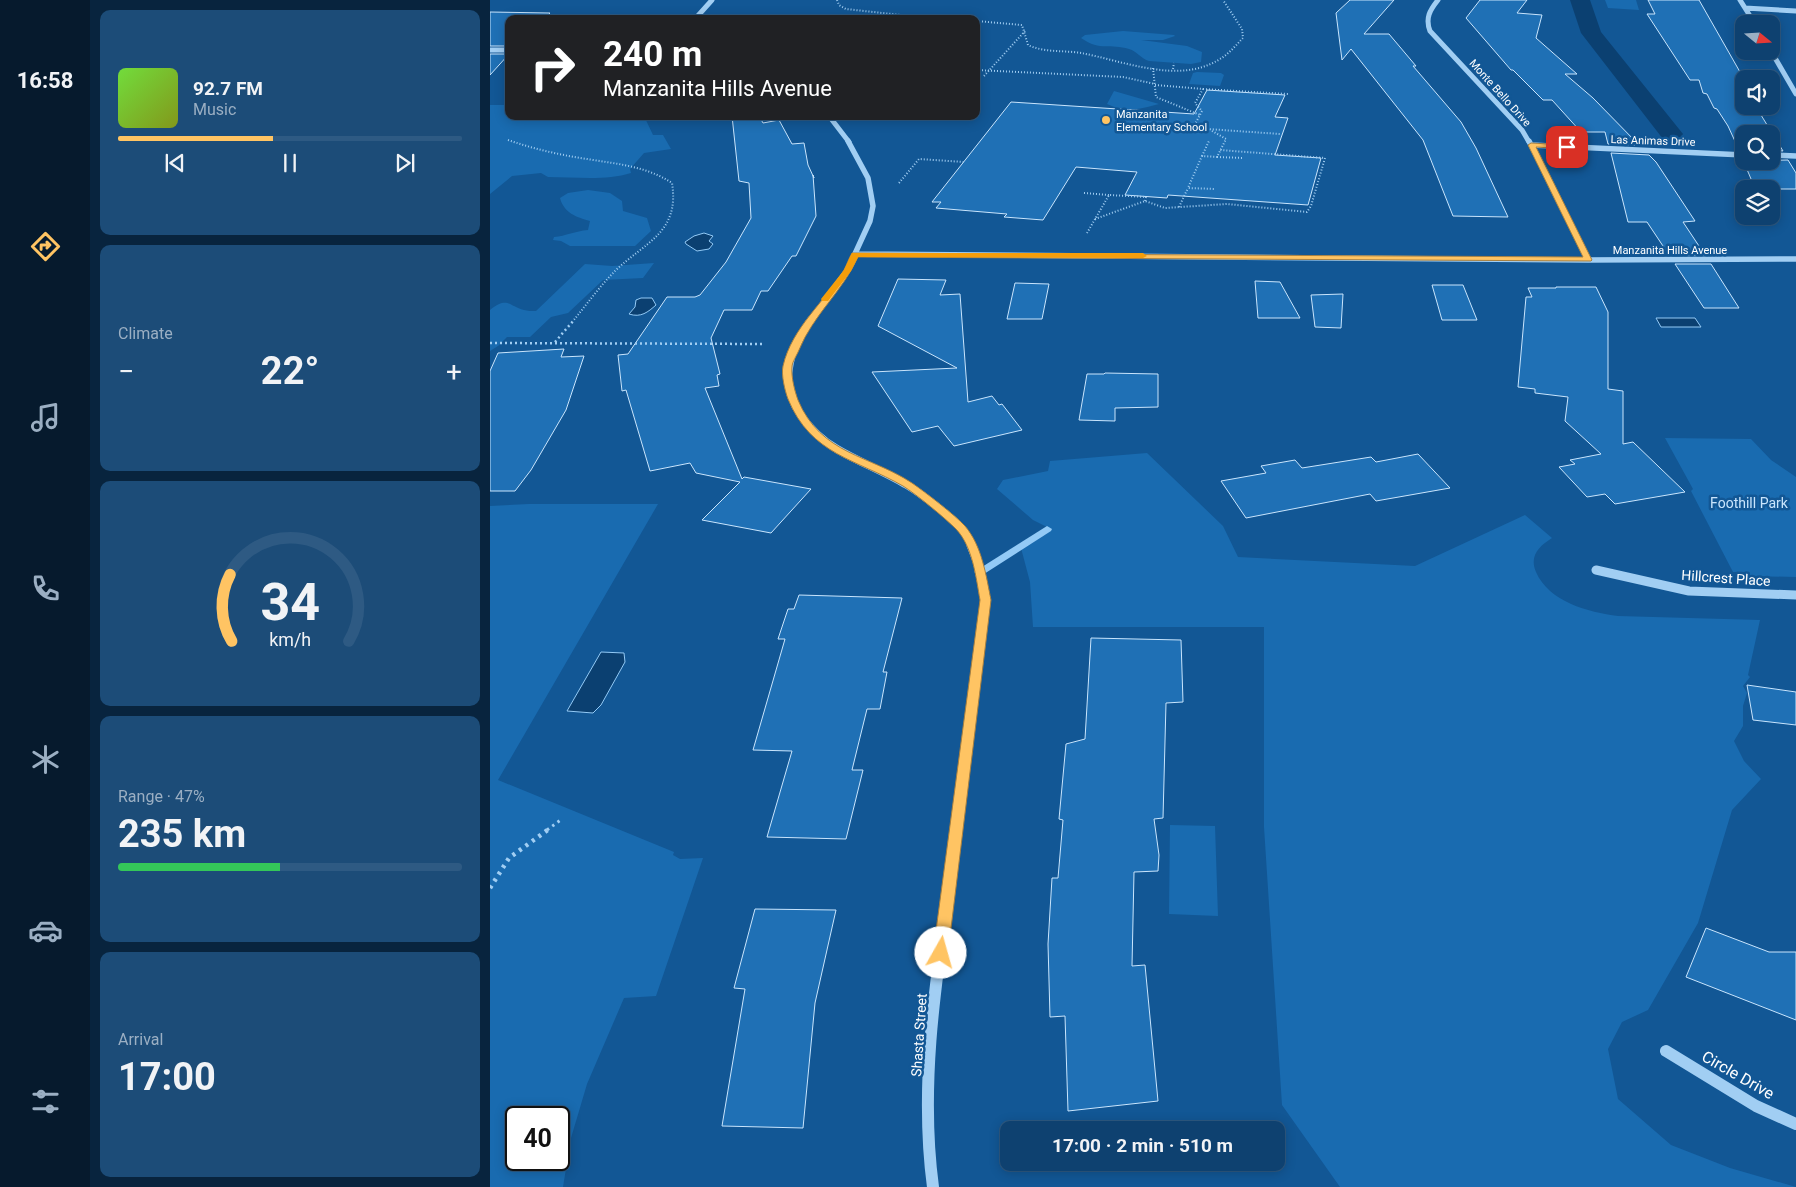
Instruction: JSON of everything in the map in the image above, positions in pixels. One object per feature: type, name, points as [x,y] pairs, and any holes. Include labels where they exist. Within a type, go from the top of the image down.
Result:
[{"type":"street","points":[[699,15],[712,0]]},
{"type":"street","name":"Monte Bello Drive","points":[[1438,0],[1428,12],[1427,19],[1430,31],[1522,130],[1588,260]]},
{"type":"street","points":[[1740,0],[1749,13],[1796,16]]},
{"type":"street","points":[[1745,8],[1796,11]]},
{"type":"street","points":[[490,50],[505,50]]},
{"type":"street","points":[[1776,60],[1796,94]]},
{"type":"street","name":"Shasta Street","points":[[831,120],[859,157],[868,178],[871,195],[870,221],[847,271],[810,320],[798,342],[787,367],[791,394],[800,417],[824,441],[841,453],[907,485],[961,528],[972,545],[980,572],[985,600],[934,1013],[929,1099],[930,1167],[934,1187]]},
{"type":"street","name":"Las Animas Drive","points":[[1531,145],[1735,154]]},
{"type":"street","points":[[1780,156],[1796,156]]},
{"type":"street","name":"Manzanita Hills Avenue","points":[[855,254],[1588,260],[1796,259]]},
{"type":"street","name":"Hillcrest Place","points":[[1596,570],[1689,591],[1796,595]]},
{"type":"street","name":"Circle Drive","points":[[1666,1051],[1756,1106],[1796,1124]]},
{"type":"path","points":[[836,0],[839,6],[846,9],[895,15]]},
{"type":"path","points":[[980,21],[1022,25],[1028,45],[1037,48],[1082,53],[1130,65],[1153,68],[1197,67],[1215,63],[1243,38],[1242,29],[1223,0]]},
{"type":"path","points":[[861,15],[864,12]]},
{"type":"path","points":[[984,76],[1025,31]]},
{"type":"path","points":[[1173,69],[1174,63]]},
{"type":"path","points":[[1153,68],[1156,98],[1200,115]]},
{"type":"path","points":[[980,70],[1123,77],[1155,84],[1203,89],[1288,94]]},
{"type":"path","points":[[1203,89],[1195,103],[1202,111],[1193,128],[1280,134]]},
{"type":"path","points":[[1210,130],[1226,139],[1217,156]]},
{"type":"path","points":[[508,140],[519,145],[577,158],[645,168],[672,183],[674,196],[662,232],[615,271],[555,342]]},
{"type":"path","points":[[1179,208],[1209,141]]},
{"type":"path","points":[[1095,219],[1145,201],[1165,208],[1227,204],[1307,212],[1311,206],[1325,158],[1220,150]]},
{"type":"path","points":[[1202,156],[1243,158]]},
{"type":"path","points":[[900,183],[919,159],[964,162]]},
{"type":"path","points":[[1188,188],[1215,190]]},
{"type":"path","points":[[1084,193],[1146,198],[1145,201]]},
{"type":"path","points":[[1086,235],[1109,195]]},
{"type":"path","points":[[490,343],[765,344]]},
{"type":"path","points":[[490,888],[509,858],[562,819]]},
{"type":"green space","points":[[1605,0],[1636,0],[1639,10],[1608,8]]},
{"type":"green space","points":[[1123,31],[1174,35],[1163,40],[1141,40],[1187,46],[1202,52],[1201,62],[1191,64],[1149,61],[1129,49],[1094,45],[1081,38],[1085,35]]},
{"type":"green space","points":[[1193,73],[1221,73],[1224,75],[1220,86],[1189,84]]},
{"type":"green space","points":[[1114,91],[1159,104],[1133,109],[1120,109],[1107,104]]},
{"type":"green space","points":[[490,105],[505,105],[505,120],[646,120],[653,135],[663,135],[671,149],[644,153],[630,169],[631,173],[601,178],[548,177],[541,173],[512,176],[490,194]]},
{"type":"green space","points":[[588,190],[610,193],[622,201],[623,211],[647,218],[651,231],[635,246],[570,246],[561,241],[553,240],[554,237],[588,230],[590,221],[575,216],[568,211],[560,198],[568,193]]},
{"type":"green space","points":[[654,263],[643,278],[603,280],[568,313],[551,317],[530,337],[507,337],[490,351],[490,310],[496,306],[508,303],[525,310],[536,311],[585,264],[612,266]]},
{"type":"green space","name":"Foothill Park","points":[[1665,438],[1751,439],[1771,460],[1796,477],[1796,577],[1749,576],[1747,572],[1733,572],[1691,491],[1693,489]]},
{"type":"green space","points":[[1147,453],[1223,526],[1238,557],[1415,566],[1525,515],[1552,538],[1539,548],[1535,556],[1534,566],[1536,572],[1550,591],[1571,604],[1594,612],[1618,616],[1760,620],[1748,675],[1750,677],[1743,686],[1747,693],[1743,706],[1743,726],[1734,741],[1744,761],[1761,779],[1732,810],[1698,923],[1648,1010],[1622,1022],[1608,1049],[1618,1099],[1671,1145],[1730,1168],[1796,1187],[1340,1187],[1282,1105],[1264,827],[1264,627],[1033,627],[1030,582],[1021,548],[1051,529],[1033,520],[997,489],[1003,480],[1048,471],[1050,461]]},
{"type":"green space","points":[[529,504],[658,504],[498,780],[674,852],[673,855],[680,859],[703,858],[656,996],[624,998],[587,1084],[570,1144],[570,1106],[505,1106],[505,1171],[566,1171],[563,1187],[490,1187],[490,506]]},
{"type":"green space","points":[[1170,825],[1215,826],[1218,916],[1169,914]]},
{"type":"shaded area","points":[[704,233],[713,236],[709,241],[713,244],[709,249],[697,251],[686,244],[685,242],[694,236]]},
{"type":"shaded area","points":[[652,298],[656,305],[641,315],[629,314],[635,307],[636,300]]},
{"type":"shaded area","points":[[1656,318],[1695,318],[1701,327],[1661,327]]},
{"type":"shaded area","points":[[601,652],[624,653],[625,662],[601,705],[593,713],[567,711]]},
{"type":"building","points":[[1350,0],[1394,0],[1364,34],[1389,34],[1416,66],[1413,66],[1461,122],[1476,148],[1508,217],[1453,216],[1423,140],[1351,49],[1342,60],[1336,13]]},
{"type":"building","points":[[1480,0],[1527,0],[1517,13],[1542,15],[1536,38],[1577,74],[1565,74],[1593,98],[1639,145],[1608,144],[1605,132],[1581,132],[1552,100],[1543,100],[1511,70],[1466,18]]},
{"type":"building","points":[[1648,0],[1699,0],[1739,70],[1735,70],[1735,115],[1761,115],[1767,125],[1735,125],[1735,141],[1717,109],[1714,108],[1707,94],[1703,93],[1699,80],[1690,80],[1647,14],[1655,14]]},
{"type":"building","points":[[490,12],[550,13],[548,15],[505,15],[505,46],[490,46]]},
{"type":"building","points":[[490,54],[505,54],[505,58],[490,75]]},
{"type":"building","points":[[1207,90],[1285,95],[1275,117],[1288,118],[1275,155],[1321,158],[1308,205],[1168,195],[1167,198],[1125,195],[1137,172],[1076,167],[1043,220],[1004,217],[1007,214],[936,208],[941,202],[932,202],[1011,102],[1194,114]]},
{"type":"building","points":[[732,120],[761,120],[763,123],[779,120],[792,144],[804,143],[808,165],[813,176],[816,216],[796,256],[792,256],[768,291],[761,291],[752,310],[724,310],[711,338],[720,374],[717,375],[719,386],[705,388],[742,479],[744,477],[811,489],[771,533],[702,520],[740,482],[696,473],[690,463],[650,471],[626,390],[622,391],[618,355],[628,354],[667,297],[695,297],[700,295],[726,262],[751,218],[749,183],[739,181]]},
{"type":"building","points":[[1611,153],[1649,155],[1656,162],[1695,221],[1683,222],[1705,255],[1669,255],[1647,222],[1628,222]]},
{"type":"building","points":[[1780,160],[1788,160],[1796,173],[1796,189],[1780,189],[1780,180],[1751,180],[1747,170],[1780,170]]},
{"type":"building","points":[[1675,264],[1711,264],[1739,308],[1704,308]]},
{"type":"building","points":[[898,279],[946,280],[940,295],[960,294],[968,402],[992,396],[999,405],[1002,404],[1022,430],[954,446],[938,426],[912,432],[872,372],[957,368],[878,326]]},
{"type":"building","points":[[1255,281],[1280,282],[1300,318],[1258,318]]},
{"type":"building","points":[[1015,283],[1049,284],[1042,319],[1007,319]]},
{"type":"building","points":[[1432,285],[1463,285],[1477,320],[1442,320]]},
{"type":"building","points":[[1596,287],[1608,312],[1608,389],[1623,391],[1623,444],[1633,442],[1685,492],[1615,504],[1605,494],[1587,497],[1559,467],[1575,464],[1570,460],[1601,454],[1565,421],[1568,397],[1535,393],[1535,389],[1518,387],[1526,297],[1532,297],[1528,288]]},
{"type":"building","points":[[1343,294],[1341,328],[1315,327],[1311,295]]},
{"type":"building","points":[[564,349],[561,357],[584,356],[566,410],[531,470],[515,491],[490,491],[490,371],[498,353]]},
{"type":"building","points":[[1087,374],[1158,374],[1158,407],[1115,408],[1115,421],[1079,420]]},
{"type":"building","points":[[1418,454],[1450,488],[1376,501],[1370,494],[1246,518],[1221,481],[1266,473],[1261,466],[1295,460],[1302,468],[1371,457],[1376,462]]},
{"type":"building","points":[[799,595],[902,598],[883,672],[887,672],[880,709],[867,709],[852,770],[863,770],[846,839],[767,837],[792,751],[753,750],[785,639],[778,639],[788,609],[794,609]]},
{"type":"building","points":[[1091,638],[1181,640],[1183,702],[1166,703],[1163,818],[1154,819],[1159,855],[1158,871],[1134,872],[1132,966],[1145,965],[1158,1101],[1068,1111],[1065,1016],[1050,1017],[1048,944],[1052,878],[1058,878],[1063,820],[1059,819],[1066,744],[1085,739]]},
{"type":"building","points":[[1747,685],[1796,692],[1796,725],[1753,720]]},
{"type":"building","points":[[755,909],[836,910],[815,1003],[803,1128],[722,1126],[745,989],[734,988]]},
{"type":"building","points":[[1706,928],[1769,952],[1796,952],[1796,1020],[1686,977]]},
{"type":"waterway","points":[[1580,0],[1591,33],[1671,134]]},
{"type":"waterway","points":[[980,572],[1047,529]]},
{"type":"slow traffic","points":[[825,299],[847,271],[855,254],[1143,256]]},
{"type":"place","name":"Manzanita Elementary School","points":[[1106,120]]},
{"type":"route","points":[[941,953],[985,600],[980,572],[972,545],[961,528],[907,485],[841,453],[824,441],[800,417],[791,394],[787,367],[798,342],[810,320],[847,271],[855,254],[1588,260],[1531,145],[1567,147]]}]
